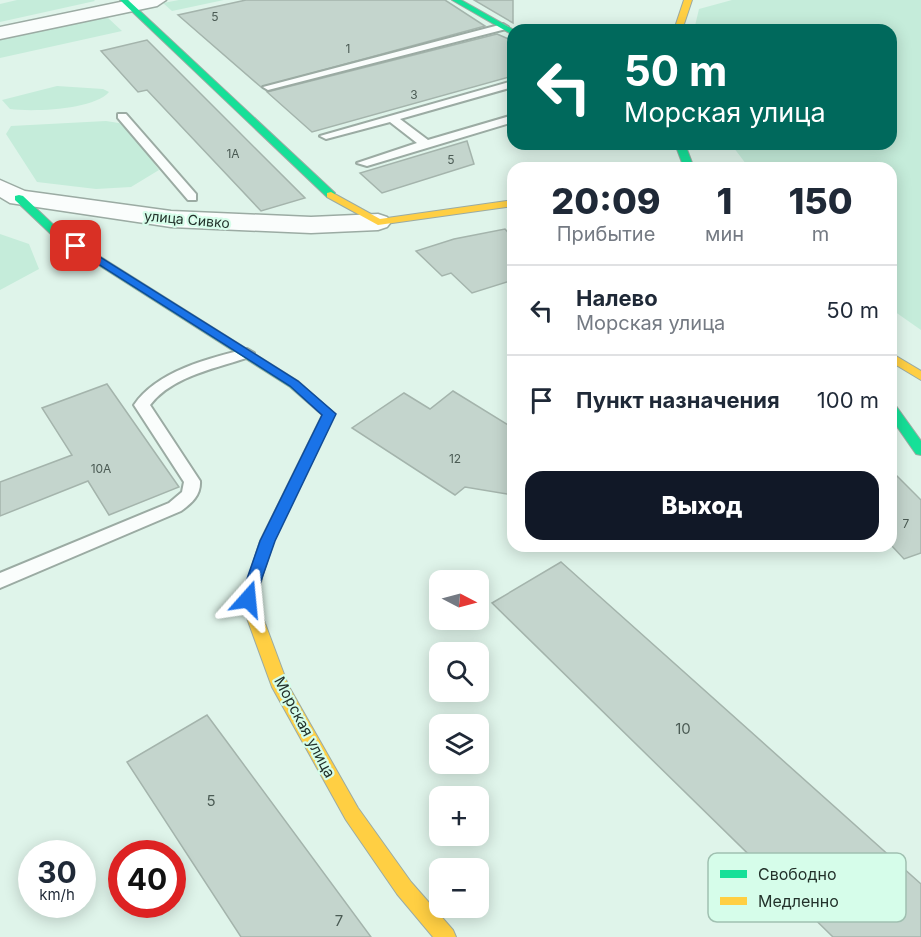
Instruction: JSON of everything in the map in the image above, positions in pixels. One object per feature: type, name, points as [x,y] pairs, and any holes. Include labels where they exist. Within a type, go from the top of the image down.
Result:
[{"type":"street","points":[[0,33],[127,3],[157,0]]},
{"type":"street","points":[[456,0],[507,29]]},
{"type":"street","points":[[680,24],[688,0]]},
{"type":"street","points":[[127,3],[327,192],[378,222]]},
{"type":"street","name":"улица Сивко","points":[[10,193],[171,219],[278,225],[378,222],[507,204]]},
{"type":"street","name":"Морская улица","points":[[10,193],[57,234],[294,384],[329,414],[267,541],[248,599],[280,687],[352,814],[404,888],[446,937]]},
{"type":"street","points":[[897,361],[921,376]]},
{"type":"street","points":[[897,417],[921,451]]},
{"type":"lane","points":[[268,87],[507,30]]},
{"type":"lane","points":[[326,136],[507,86]]},
{"type":"lane","points":[[122,116],[192,197]]},
{"type":"lane","points":[[392,118],[426,144]]},
{"type":"lane","points":[[363,163],[507,120]]},
{"type":"lane","points":[[0,581],[175,507],[189,497],[193,488],[192,480],[142,405],[148,395],[160,385],[247,353]]},
{"type":"green space","points":[[17,0],[95,1],[0,22],[0,4]]},
{"type":"green space","points":[[179,0],[224,0],[172,11],[163,3]]},
{"type":"green space","points":[[732,0],[921,0],[921,330],[897,313],[897,162],[744,162],[736,150],[897,150],[897,24],[695,24],[699,9]]},
{"type":"green space","points":[[107,17],[122,31],[0,58],[0,40]]},
{"type":"green space","points":[[57,86],[103,89],[109,92],[90,103],[47,110],[10,109],[2,100]]},
{"type":"green space","points":[[106,121],[125,124],[159,170],[131,187],[96,189],[37,182],[6,134],[11,126]]},
{"type":"green space","points":[[0,234],[29,244],[39,269],[0,290]]},
{"type":"building","points":[[246,0],[445,0],[485,26],[261,87],[178,15]]},
{"type":"building","points":[[474,0],[513,0],[513,23]]},
{"type":"building","points":[[497,34],[507,38],[507,78],[312,132],[267,92]]},
{"type":"building","points":[[147,40],[305,198],[261,211],[147,90],[138,92],[101,51]]},
{"type":"building","points":[[467,141],[474,164],[382,193],[360,173]]},
{"type":"building","points":[[505,229],[507,231],[507,282],[472,293],[451,273],[442,276],[416,251],[454,239]]},
{"type":"building","points":[[107,384],[179,487],[109,515],[88,481],[0,516],[0,482],[72,455],[42,408]]},
{"type":"building","points":[[453,391],[507,424],[507,494],[465,487],[455,495],[352,428],[404,393],[430,409]]},
{"type":"building","points":[[897,476],[921,500],[921,553],[904,559],[897,551]]},
{"type":"building","points":[[561,562],[886,853],[747,853],[492,603]]},
{"type":"building","points":[[207,715],[371,937],[241,937],[186,853],[186,840],[178,840],[127,762]]},
{"type":"building","points":[[906,871],[921,884],[921,937],[833,937],[818,922],[906,922]]},
{"type":"traffic: fast","points":[[124,0],[331,195]]},
{"type":"traffic: fast","points":[[456,0],[507,30]]},
{"type":"traffic: fast","points":[[682,150],[687,162]]},
{"type":"traffic: fast","points":[[19,198],[57,234],[294,384],[329,414],[267,541],[255,579]]},
{"type":"traffic: fast","points":[[897,417],[921,451]]},
{"type":"traffic: slow","points":[[680,24],[688,0]]},
{"type":"traffic: slow","points":[[331,195],[378,222],[507,204]]},
{"type":"traffic: slow","points":[[897,361],[921,376]]},
{"type":"traffic: slow","points":[[255,579],[248,599],[280,687],[352,814],[404,888],[446,937]]},
{"type":"route","points":[[76,246],[294,384],[329,414],[267,541],[248,599]]}]
